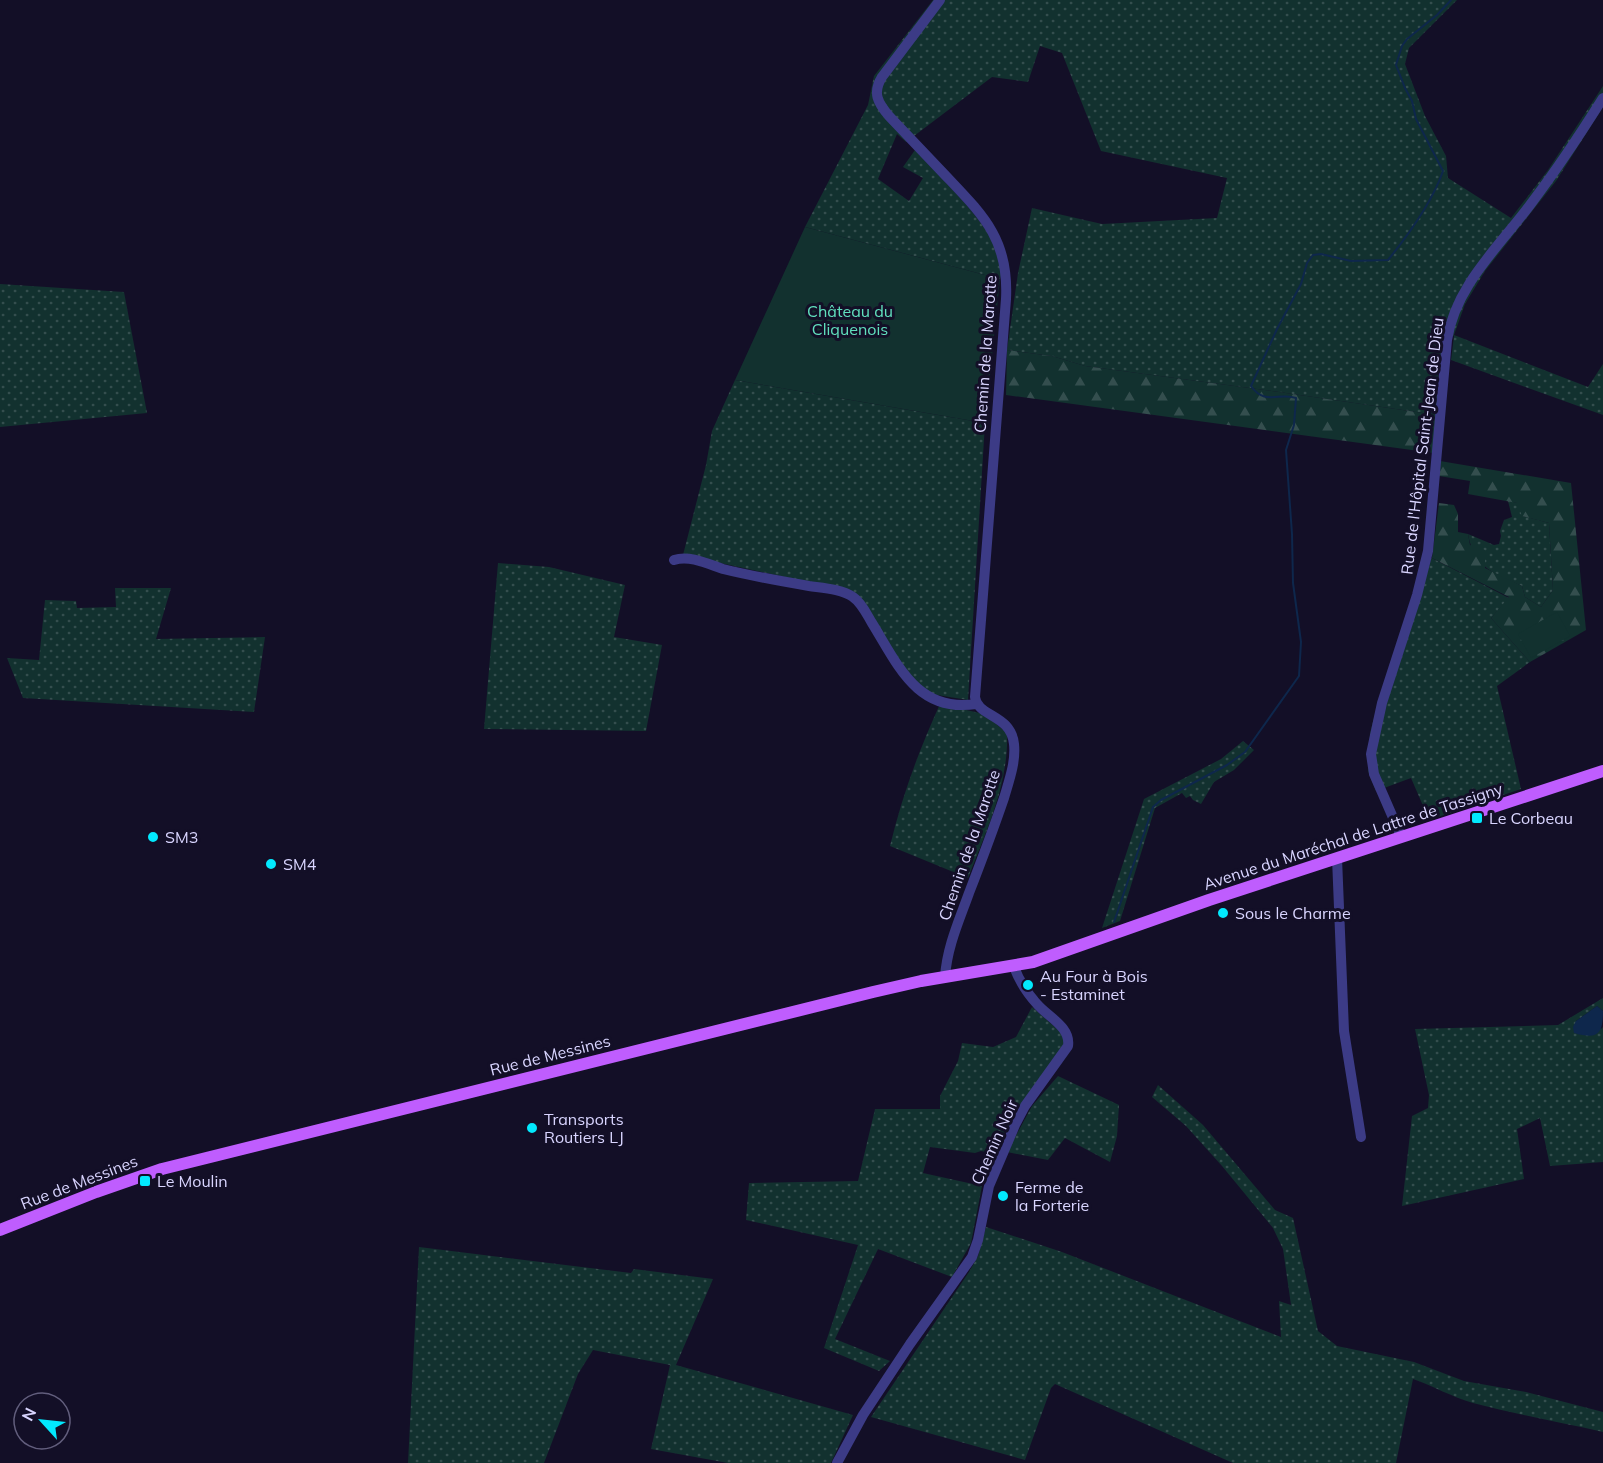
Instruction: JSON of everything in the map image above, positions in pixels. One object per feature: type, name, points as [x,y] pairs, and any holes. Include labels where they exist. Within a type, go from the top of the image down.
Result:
[{"type":"main road","name":"Avenue du Maréchal de Lattre de Tassigny","points":[[1114,933],[1401,836],[1603,771]]},
{"type":"main road","name":"Rue de Messines","points":[[0,1230],[162,1169],[852,997],[945,977],[1014,967],[1114,933]]},
{"type":"street","name":"Chemin de la Marotte","points":[[940,0],[882,77],[876,94],[879,104],[889,116],[985,219],[997,240],[1006,270],[1006,299],[980,616],[976,704]]},
{"type":"street","name":"Rue de l'Hôpital Saint-Jean de Dieu","points":[[1401,836],[1372,766],[1371,754],[1376,728],[1422,579],[1428,551],[1447,340],[1454,314],[1474,276],[1544,187],[1603,98]]},
{"type":"street","name":"Chemin de la Marotte","points":[[674,560],[691,559],[741,573],[832,590],[852,596],[867,615],[905,678],[915,688],[927,696],[945,702],[976,704],[1000,719],[1008,727],[1013,737],[1014,754],[1010,778],[951,943],[945,977]]},
{"type":"street","points":[[1336,858],[1344,1031],[1361,1137]]},
{"type":"street","name":"Chemin Noir","points":[[837,1463],[873,1399],[972,1257],[978,1240],[988,1186],[1017,1120],[1024,1106],[1068,1046],[1065,1031],[1035,1001],[1014,967]]},
{"type":"green space","points":[[933,0],[1457,0],[1409,48],[1405,64],[1425,116],[1446,156],[1448,178],[1511,218],[1548,170],[1603,86],[1603,107],[1556,181],[1485,271],[1465,304],[1454,335],[1588,387],[1603,364],[1603,415],[1451,360],[1454,336],[1444,332],[1437,382],[1437,415],[1085,366],[1052,356],[1007,350],[1018,273],[1032,208],[1102,224],[1217,218],[1227,178],[1101,151],[1062,53],[1040,46],[1028,82],[992,77],[906,142],[897,134],[878,179],[909,201],[923,178],[903,167],[915,150],[966,204],[989,235],[998,251],[1002,265],[1000,279],[805,227],[868,105],[874,76]]},
{"type":"green space","name":"Château du Cliquenois","points":[[805,227],[1000,279],[985,423],[735,380]]},
{"type":"green space","points":[[0,284],[124,292],[147,413],[0,427]]},
{"type":"green space","points":[[1007,350],[1052,356],[1085,366],[1437,415],[1434,453],[1006,395]]},
{"type":"green space","points":[[735,380],[985,423],[968,700],[931,694],[912,682],[846,590],[683,555],[706,465],[712,431]]},
{"type":"green space","points":[[1440,461],[1571,483],[1586,630],[1530,662],[1491,618],[1509,597],[1432,558],[1439,503],[1454,505],[1458,514],[1458,532],[1468,534],[1470,545],[1485,550],[1485,568],[1522,586],[1525,597],[1541,607],[1553,590],[1549,523],[1522,516],[1517,503],[1468,494],[1470,481],[1439,476]]},
{"type":"green space","points":[[1508,501],[1518,503],[1523,516],[1549,523],[1553,590],[1541,607],[1525,597],[1522,586],[1494,573],[1480,562],[1471,545],[1468,534],[1494,545],[1499,544],[1504,520],[1512,517]]},
{"type":"green space","points":[[1424,554],[1509,598],[1491,618],[1530,662],[1497,686],[1521,789],[1426,821],[1424,808],[1411,778],[1376,791],[1368,771],[1370,733],[1380,696],[1418,585]]},
{"type":"green space","points":[[498,563],[549,567],[625,585],[614,637],[662,645],[646,731],[484,729]]},
{"type":"green space","points":[[115,588],[171,588],[156,639],[265,637],[254,712],[23,698],[7,658],[39,660],[45,600],[76,601],[77,608],[116,607]]},
{"type":"green space","points":[[1557,612],[1570,636],[1531,658],[1518,634]]},
{"type":"green space","points":[[940,704],[984,714],[1007,733],[1007,752],[1000,789],[989,825],[968,878],[890,846],[912,774]]},
{"type":"green space","points":[[1243,741],[1254,750],[1234,770],[1214,782],[1201,804],[1190,796],[1186,798],[1182,793],[1155,808],[1120,921],[1102,928],[1144,799],[1221,759]]},
{"type":"green space","points":[[1603,998],[1603,1011],[1597,1006],[1576,1021],[1601,1029],[1603,1027],[1603,1162],[1550,1166],[1540,1118],[1517,1129],[1524,1179],[1402,1206],[1412,1116],[1428,1108],[1429,1095],[1415,1029],[1558,1025]]},
{"type":"green space","points":[[1032,1007],[1064,1035],[1064,1044],[1005,1131],[996,1154],[930,1147],[923,1173],[982,1186],[971,1243],[952,1277],[878,1249],[835,1339],[890,1361],[879,1371],[824,1348],[858,1245],[746,1220],[749,1183],[858,1181],[875,1109],[940,1109],[940,1096],[958,1061],[962,1043],[993,1047],[1016,1037]]},
{"type":"green space","points":[[1058,1076],[1119,1105],[1117,1136],[1110,1162],[1065,1138],[1048,1160],[1007,1152],[1032,1106]]},
{"type":"green space","points":[[1158,1085],[1203,1125],[1275,1210],[1293,1218],[1318,1331],[1337,1346],[1414,1362],[1464,1381],[1526,1392],[1603,1412],[1603,1432],[1473,1403],[1413,1379],[1396,1463],[1233,1463],[1055,1384],[1051,1388],[1025,1460],[871,1417],[969,1272],[978,1256],[986,1227],[1062,1252],[1281,1337],[1279,1301],[1291,1305],[1283,1249],[1273,1228],[1186,1126],[1152,1097]]},
{"type":"green space","points":[[419,1247],[631,1273],[634,1269],[713,1279],[676,1365],[853,1415],[831,1463],[728,1463],[651,1449],[670,1365],[593,1350],[578,1374],[544,1463],[408,1463]]},
{"type":"water","points":[[1597,1006],[1603,1011],[1602,1025],[1598,1033],[1589,1036],[1574,1033],[1573,1027],[1576,1021]]},
{"type":"waterway","points":[[1114,922],[1153,807],[1161,800],[1227,765],[1245,752],[1299,676],[1301,642],[1293,583],[1286,450],[1294,425],[1296,398],[1267,397],[1256,392],[1251,386],[1301,284],[1307,263],[1313,255],[1321,254],[1351,261],[1388,260],[1412,229],[1433,195],[1443,171],[1416,119],[1412,101],[1396,65],[1402,46],[1407,39],[1437,15],[1451,0]]},
{"type":"place","name":"Le Corbeau","points":[[1477,818]]},
{"type":"place","name":"SM3","points":[[153,837]]},
{"type":"place","name":"SM4","points":[[271,864]]},
{"type":"place","name":"Sous le Charme","points":[[1223,913]]},
{"type":"place","name":"Au Four à Bois - Estaminet","points":[[1028,985]]},
{"type":"place","name":"Transports Routiers LJ","points":[[532,1128]]},
{"type":"place","name":"Le Moulin","points":[[145,1181]]},
{"type":"place","name":"Ferme de la Forterie","points":[[1003,1196]]}]
